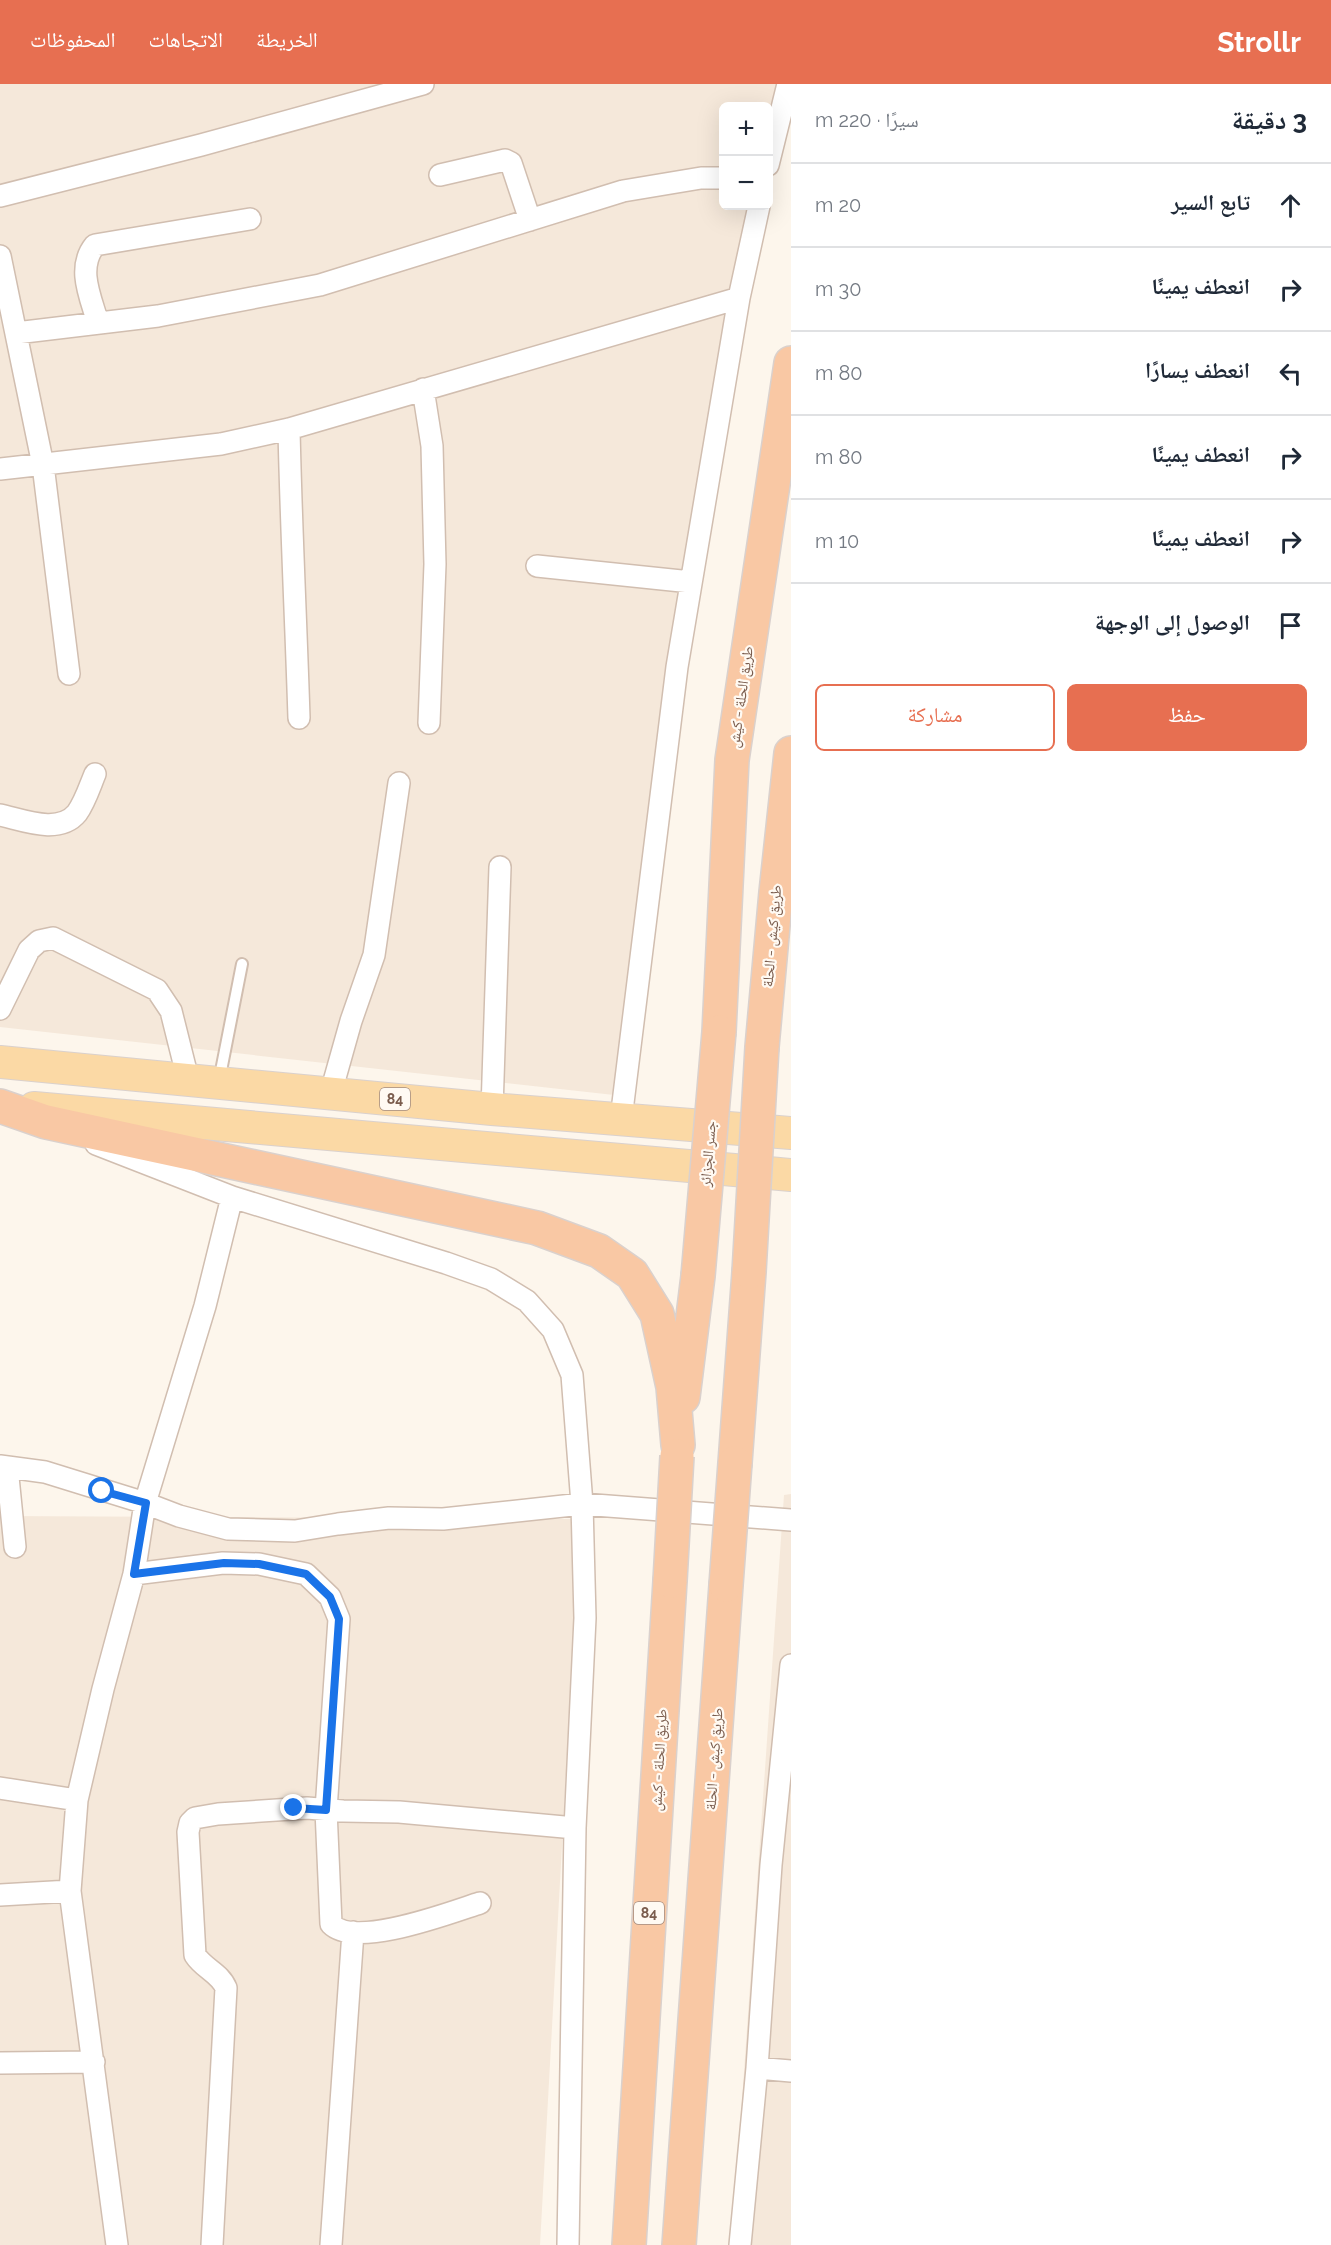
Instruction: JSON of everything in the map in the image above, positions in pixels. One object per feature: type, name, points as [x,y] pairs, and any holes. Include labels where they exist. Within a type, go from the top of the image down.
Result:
[{"type":"highway","name":"طريق الحلة - كيش","points":[[719,1032],[732,760],[791,363]]},
{"type":"highway","name":"طريق كيش - الحلة","points":[[679,2245],[749,1272],[762,1047],[791,753]]},
{"type":"highway","points":[[766,1009],[791,912]]},
{"type":"highway","name":"جسر الجزائر","points":[[698,1276],[719,1032]]},
{"type":"highway","points":[[0,1105],[46,1122],[537,1228],[599,1251],[632,1274],[657,1314],[673,1387],[678,1451]]},
{"type":"highway","name":"طريق الحلة - كيش","points":[[629,2245],[678,1451],[698,1276]]},
{"type":"main road","name":"84","points":[[0,1062],[492,1109],[791,1133]]},
{"type":"main road","points":[[0,1105],[791,1175]]},
{"type":"street","points":[[770,156],[788,84]]},
{"type":"street","points":[[0,196],[201,145],[419,85]]},
{"type":"street","points":[[440,175],[505,160],[511,163],[530,220]]},
{"type":"street","points":[[16,333],[158,316],[320,285],[623,191],[701,178],[719,178]]},
{"type":"street","points":[[621,1119],[677,666],[739,298],[758,210]]},
{"type":"street","points":[[98,323],[84,271],[88,254],[95,245],[250,219]]},
{"type":"street","points":[[0,256],[43,465],[69,674]]},
{"type":"street","points":[[0,469],[221,444],[290,429],[423,388],[739,298]]},
{"type":"street","points":[[423,388],[432,446],[435,564],[429,723]]},
{"type":"street","points":[[290,429],[291,557],[299,718]]},
{"type":"street","points":[[537,566],[690,582]]},
{"type":"street","points":[[0,814],[49,825],[63,824],[76,813],[95,774]]},
{"type":"street","points":[[331,1092],[351,1021],[374,955],[399,783]]},
{"type":"street","points":[[492,1109],[500,867]]},
{"type":"street","points":[[0,1009],[29,950],[39,941],[53,938],[157,990],[171,1011],[188,1079]]},
{"type":"street","points":[[46,1122],[124,1157],[232,1197],[446,1263],[491,1280],[527,1301],[553,1330],[572,1375],[582,1504],[585,1618],[575,1828],[568,2245]]},
{"type":"street","points":[[117,2245],[70,1891],[77,1800],[103,1689],[134,1574],[146,1503],[205,1306],[232,1197]]},
{"type":"street","points":[[15,1546],[3,1466],[45,1472],[146,1503],[179,1516],[228,1529],[295,1531],[389,1518],[443,1519],[582,1504],[791,1520]]},
{"type":"street","points":[[134,1574],[224,1563],[259,1564],[306,1574],[330,1597],[339,1619],[326,1810],[331,1924],[336,1930],[346,1933],[400,1928],[480,1903]]},
{"type":"street","points":[[740,2245],[757,2068],[771,1865],[791,1665]]},
{"type":"street","points":[[0,1788],[77,1800]]},
{"type":"street","points":[[212,2245],[226,1988],[218,1976],[201,1964],[195,1955],[188,1832],[190,1823],[195,1818],[218,1814],[294,1808],[399,1812],[575,1828]]},
{"type":"street","points":[[0,1895],[70,1891]]},
{"type":"street","points":[[331,2245],[353,1932]]},
{"type":"street","points":[[0,2063],[94,2062]]},
{"type":"street","points":[[757,2068],[791,2072]]},
{"type":"lane","points":[[219,1082],[242,964]]},
{"type":"shaded area","points":[[0,84],[776,84],[773,104],[773,102],[719,102],[719,210],[756,210],[623,1096],[0,1027]]},
{"type":"shaded area","points":[[791,1494],[791,2245],[732,2245],[784,1495]]},
{"type":"shaded area","points":[[0,1516],[580,1519],[540,2245],[0,2245]]},
{"type":"route","points":[[102,1491],[146,1503],[134,1574],[224,1563],[259,1564],[306,1574],[330,1597],[339,1619],[326,1810],[294,1808]]}]
